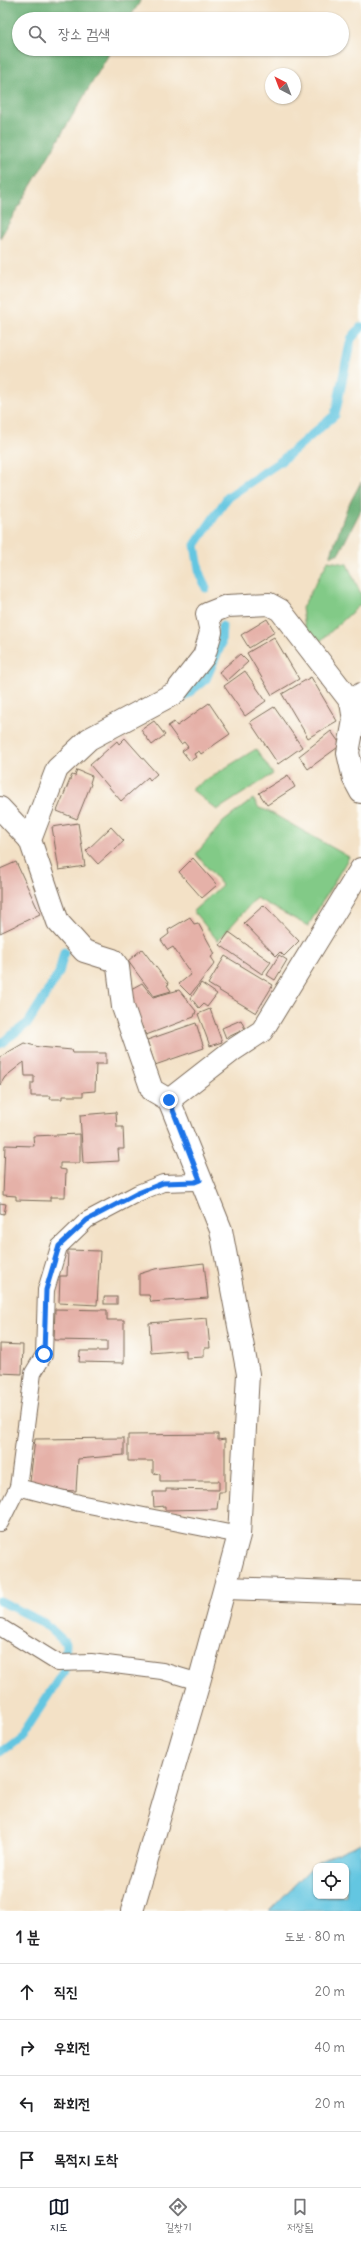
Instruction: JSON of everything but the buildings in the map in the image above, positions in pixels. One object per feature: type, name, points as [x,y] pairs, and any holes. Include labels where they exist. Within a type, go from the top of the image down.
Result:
[{"type":"street","points":[[30,840],[57,769],[89,739],[175,693],[204,656],[212,632],[207,614],[227,606],[269,604],[280,610],[356,698],[348,753],[354,779],[361,792]]},
{"type":"street","points":[[0,808],[30,840],[58,922],[84,951],[114,960],[118,968],[123,1007],[152,1090],[169,1100],[221,1230],[248,1374],[239,1535],[226,1588],[132,1911]]},
{"type":"street","points":[[169,1100],[233,1050],[262,1031],[361,869]]},
{"type":"street","points":[[226,1588],[361,1593]]},
{"type":"lane","points":[[0,1523],[18,1487],[33,1373],[44,1354],[46,1290],[59,1246],[87,1220],[138,1193],[163,1183],[195,1182],[200,1180]]},
{"type":"lane","points":[[18,1487],[87,1504],[239,1535]]},
{"type":"lane","points":[[0,1627],[58,1663],[91,1662],[162,1671],[199,1682]]},
{"type":"green space","points":[[0,0],[141,0],[133,12],[12,12],[12,56],[108,56],[0,238]]},
{"type":"green space","points":[[361,482],[361,510],[339,553],[330,557],[347,508]]},
{"type":"green space","points":[[328,561],[347,564],[361,594],[361,604],[316,645],[305,627],[302,608]]},
{"type":"green space","points":[[256,749],[273,774],[217,810],[191,789]]},
{"type":"green space","points":[[253,799],[259,808],[268,811],[349,857],[308,926],[256,898],[218,941],[193,911],[222,885],[196,854],[223,822]]},
{"type":"water","points":[[361,1843],[361,1911],[269,1911],[313,1866],[313,1899],[349,1899],[349,1863],[316,1863]]},
{"type":"waterway","points":[[206,588],[200,575],[195,545],[228,497],[281,461],[335,415],[351,339],[361,327]]},
{"type":"waterway","points":[[181,699],[206,679],[221,645],[222,626]]},
{"type":"waterway","points":[[0,1044],[28,1023],[59,973],[64,952]]},
{"type":"waterway","points":[[0,1601],[44,1623],[66,1643],[64,1671],[22,1735],[0,1752]]},
{"type":"route","points":[[44,1354],[46,1290],[59,1246],[87,1220],[138,1193],[163,1183],[195,1182],[200,1180],[169,1100]]}]
